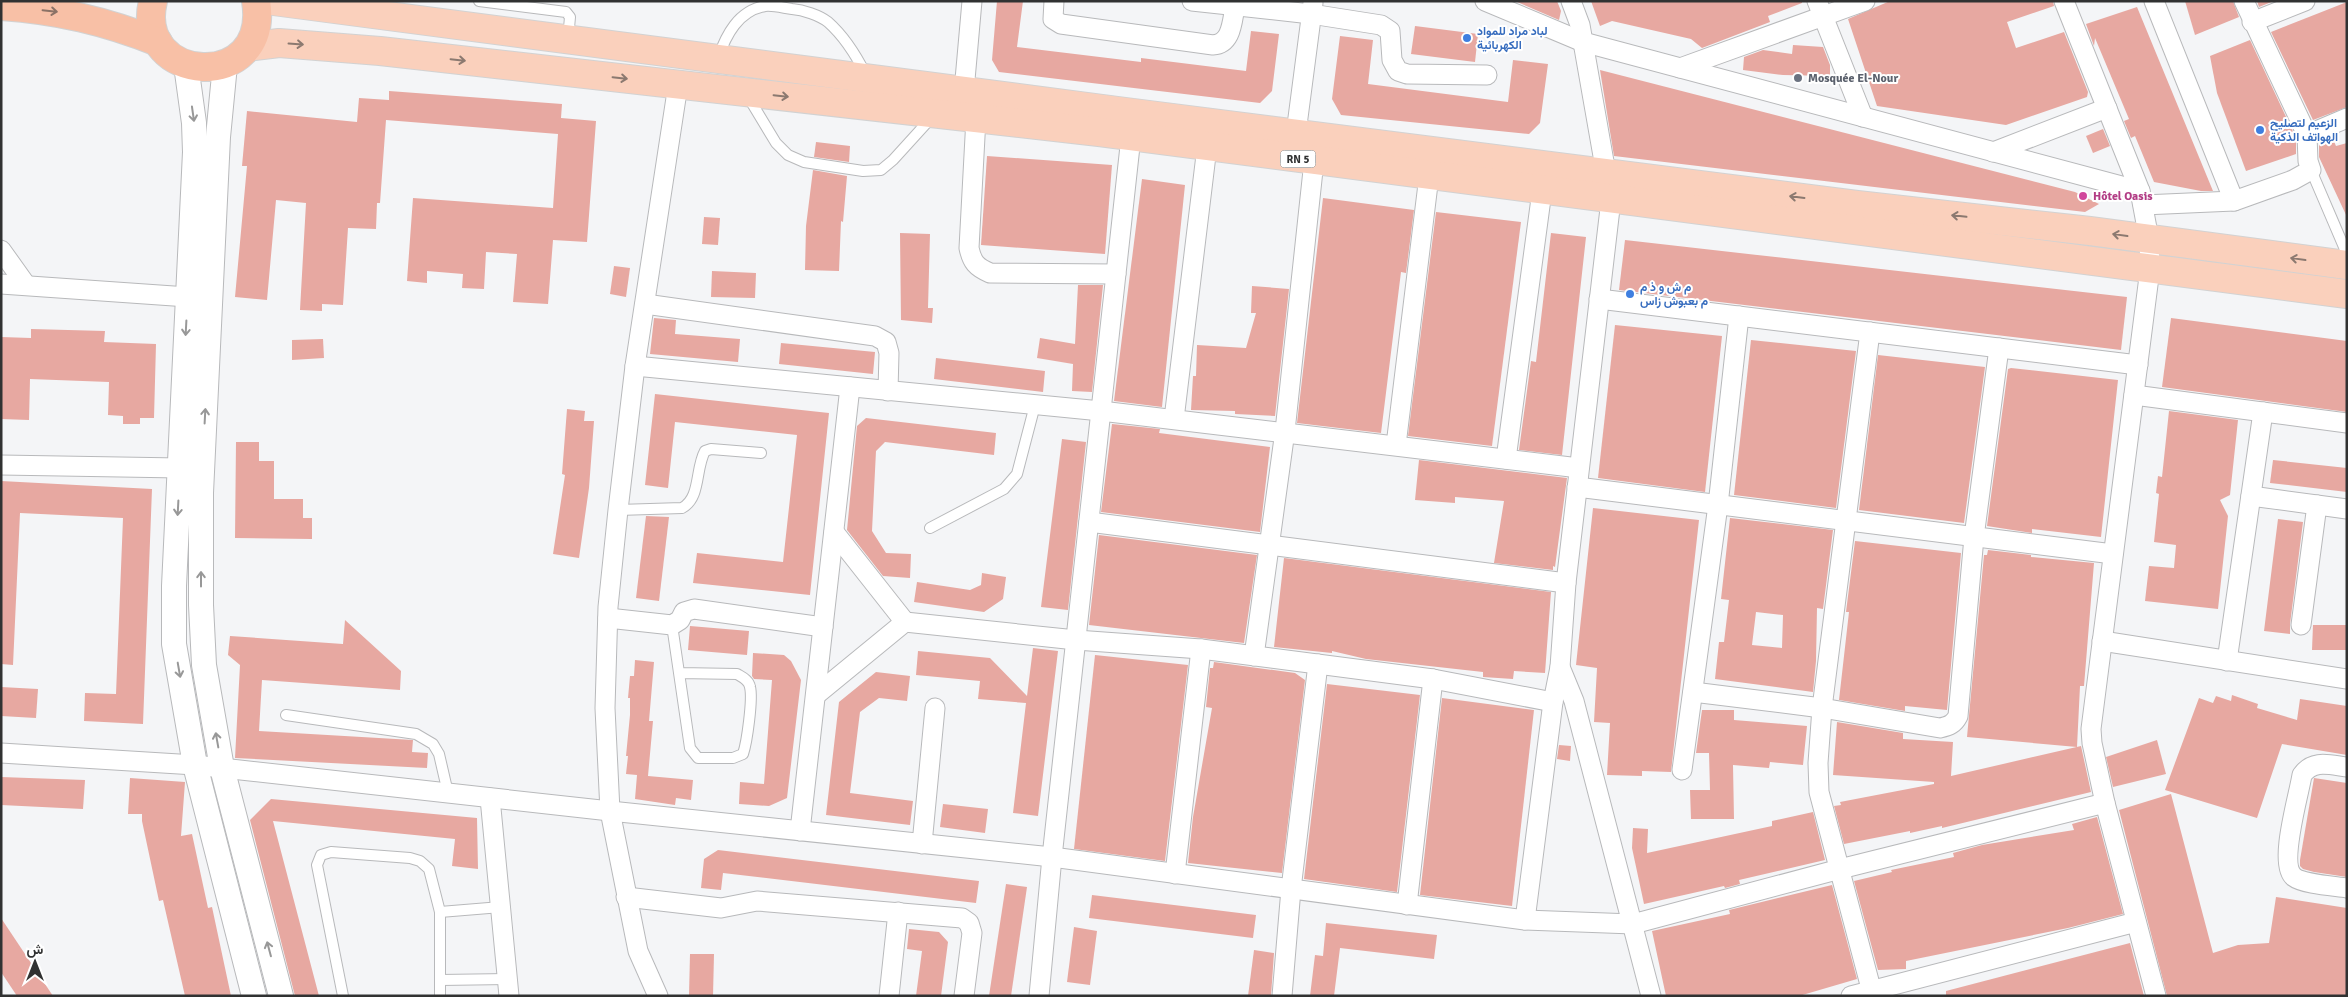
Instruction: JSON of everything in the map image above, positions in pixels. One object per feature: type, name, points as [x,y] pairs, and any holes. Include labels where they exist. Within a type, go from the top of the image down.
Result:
[{"type":"highway","points":[[153,1],[151,11],[152,27],[158,42],[165,52],[186,66],[212,68],[225,65],[238,57],[248,47],[255,32],[258,15],[256,1]]},
{"type":"highway","points":[[1,6],[68,13],[100,21],[158,42]]},
{"type":"main road","name":"RN 5","points":[[273,1],[315,4],[568,40],[964,91],[2347,265]]},
{"type":"main road","name":"RN 5","points":[[248,47],[279,43],[380,51],[976,118],[2347,294]]},
{"type":"street","points":[[964,91],[972,1]]},
{"type":"street","points":[[1054,1],[1053,19],[1061,24],[1213,44],[1220,44],[1226,40],[1235,7]]},
{"type":"street","points":[[1192,1],[1235,7],[1312,8],[1386,28],[1390,31],[1392,60],[1398,71],[1407,74],[1487,75]]},
{"type":"street","points":[[1486,1],[1583,42],[1993,152],[2141,198],[2234,201],[2293,180],[2311,170],[2308,161],[2307,135],[2252,22],[2244,1]]},
{"type":"street","points":[[1570,1],[1580,25],[1606,173]]},
{"type":"street","points":[[1680,68],[1820,10],[1865,1]]},
{"type":"street","points":[[2064,1],[2141,198],[2149,239],[2150,269],[2091,729],[2092,743],[2105,803],[2156,996]]},
{"type":"street","points":[[2154,1],[2234,201]]},
{"type":"street","points":[[2252,22],[2305,1]]},
{"type":"street","points":[[1296,133],[1312,8]]},
{"type":"street","points":[[1820,10],[1863,117]]},
{"type":"street","points":[[225,65],[218,137],[201,493],[201,605],[204,665],[222,768],[281,996]]},
{"type":"street","points":[[186,66],[194,122],[195,152],[174,586],[174,644],[196,765],[254,996]]},
{"type":"street","points":[[658,996],[638,951],[610,812],[606,708],[608,618],[618,510],[635,366],[678,85]]},
{"type":"street","points":[[1993,152],[2106,108]]},
{"type":"street","points":[[976,118],[969,248],[972,260],[978,268],[990,273],[1116,274]]},
{"type":"street","points":[[2307,135],[2347,118]]},
{"type":"street","points":[[1039,996],[1052,857],[1131,137]]},
{"type":"street","points":[[1174,419],[1207,147]]},
{"type":"street","points":[[1254,656],[1285,431],[1314,161]]},
{"type":"street","points":[[1396,445],[1429,176]]},
{"type":"street","points":[[1506,459],[1542,191]]},
{"type":"street","points":[[1525,920],[1553,702],[1560,667],[1566,583],[1611,200]]},
{"type":"street","points":[[1,250],[26,285]]},
{"type":"street","points":[[1,284],[188,297]]},
{"type":"street","points":[[1599,299],[2138,365]]},
{"type":"street","points":[[645,304],[875,336],[886,342],[888,391]]},
{"type":"street","points":[[1682,770],[1718,505],[1740,316]]},
{"type":"street","points":[[1870,332],[1822,708],[1818,764],[1819,792],[1873,993]]},
{"type":"street","points":[[1693,692],[1822,708],[1940,728],[1955,722],[1958,716],[1974,537],[1999,348]]},
{"type":"street","points":[[635,366],[1101,411],[1285,431],[1579,468]]},
{"type":"street","points":[[800,831],[850,387]]},
{"type":"street","points":[[2134,395],[2347,423]]},
{"type":"street","points":[[2227,661],[2263,412]]},
{"type":"street","points":[[1,465],[180,468]]},
{"type":"street","points":[[1577,487],[2113,554]]},
{"type":"street","points":[[2251,496],[2347,510]]},
{"type":"street","points":[[2302,625],[2317,505]]},
{"type":"street","points":[[1089,522],[1566,583]]},
{"type":"street","points":[[834,532],[905,622]]},
{"type":"street","points":[[608,618],[672,625],[680,620],[684,612],[694,610],[823,627]]},
{"type":"street","points":[[816,695],[905,622],[1076,640],[1200,649],[1433,679],[1553,702]]},
{"type":"street","points":[[2102,641],[2347,679]]},
{"type":"street","points":[[1175,874],[1200,649]]},
{"type":"street","points":[[1282,996],[1291,889],[1318,664]]},
{"type":"street","points":[[1560,667],[1574,701],[1651,996]]},
{"type":"street","points":[[1407,905],[1433,679]]},
{"type":"street","points":[[922,844],[934,708]]},
{"type":"street","points":[[1,753],[196,765],[610,812],[1052,857],[1525,920],[1633,924],[1840,869],[2105,803]]},
{"type":"street","points":[[2347,767],[2323,764],[2313,765],[2302,775],[2287,852],[2287,866],[2293,876],[2302,880],[2347,888]]},
{"type":"street","points":[[490,798],[508,988]]},
{"type":"street","points":[[626,897],[721,908],[758,901],[962,918],[969,923],[972,933],[964,996]]},
{"type":"street","points":[[889,996],[898,912]]},
{"type":"street","points":[[1851,996],[1873,993],[2136,922]]},
{"type":"lane","points":[[479,1],[566,12],[570,17],[568,40]]},
{"type":"lane","points":[[718,59],[724,39],[733,25],[747,13],[766,6],[800,10],[826,20],[844,38],[867,78]]},
{"type":"lane","points":[[745,92],[776,143],[788,155],[804,162],[863,171],[881,170],[894,160],[936,114]]},
{"type":"lane","points":[[2311,170],[2347,254]]},
{"type":"lane","points":[[930,528],[1004,489],[1017,474],[1035,405]]},
{"type":"lane","points":[[618,510],[682,508],[688,505],[694,497],[699,461],[705,451],[712,449],[761,453]]},
{"type":"lane","points":[[672,625],[679,673],[690,748],[698,758],[733,758],[743,754],[747,744],[750,687],[745,678],[737,674],[679,673]]},
{"type":"lane","points":[[286,715],[416,734],[433,744],[439,754],[448,793]]},
{"type":"lane","points":[[343,996],[316,865],[321,854],[341,853],[410,858],[420,861],[429,869],[440,912],[440,996]]},
{"type":"lane","points":[[440,912],[501,907]]},
{"type":"lane","points":[[440,980],[508,988]]},
{"type":"building","points":[[997,1],[1023,1],[1017,47],[1141,62],[1141,58],[1246,71],[1251,31],[1279,34],[1272,91],[1260,103],[999,72],[992,60]]},
{"type":"building","points":[[1515,1],[1557,1],[1561,11],[1559,20]]},
{"type":"building","points":[[1591,1],[1802,1],[1802,3],[1768,16],[1770,22],[1702,48],[1691,39],[1612,21],[1600,26]]},
{"type":"building","points":[[1890,1],[2053,1],[2054,6],[2007,22],[2016,48],[2064,32],[2088,92],[2087,97],[2006,125],[1877,106],[1848,19]]},
{"type":"building","points":[[2185,1],[2233,1],[2239,17],[2195,35]]},
{"type":"building","points":[[2257,1],[2274,1],[2259,7]]},
{"type":"building","points":[[2347,2],[2347,107],[2313,120],[2271,32]]},
{"type":"building","points":[[2137,7],[2213,191],[2201,191],[2154,182],[2135,136],[2131,138],[2124,121],[2129,119],[2095,38],[2094,46],[2086,24]]},
{"type":"building","points":[[1415,26],[1478,34],[1475,62],[1411,54]]},
{"type":"building","points":[[1340,36],[1373,40],[1368,84],[1508,102],[1513,60],[1548,64],[1540,123],[1529,134],[1341,115],[1332,99]]},
{"type":"building","points":[[2250,40],[2296,138],[2296,154],[2246,171],[2217,93],[2210,56]]},
{"type":"building","points":[[1793,45],[1823,47],[1830,65],[1830,76],[1783,75],[1743,70],[1744,57],[1763,50],[1792,54]]},
{"type":"building","points":[[1600,70],[2075,192],[2099,204],[2085,212],[1614,156]]},
{"type":"building","points":[[389,91],[562,104],[561,118],[596,121],[587,242],[553,240],[548,304],[513,302],[517,254],[486,252],[484,289],[462,288],[463,274],[427,271],[427,283],[407,281],[413,198],[553,208],[558,134],[386,120],[380,203],[377,203],[376,229],[348,228],[343,305],[322,304],[322,311],[300,310],[306,203],[276,200],[267,300],[235,297],[247,166],[242,166],[247,111],[357,122],[359,98],[389,100]]},
{"type":"building","points":[[2103,129],[2110,146],[2093,153],[2086,136]]},
{"type":"building","points":[[2332,137],[2336,146],[2347,143],[2347,217],[2319,157],[2319,142]]},
{"type":"building","points":[[816,142],[850,146],[849,162],[814,157]]},
{"type":"building","points":[[987,156],[1112,165],[1105,254],[981,245]]},
{"type":"building","points":[[813,170],[847,176],[843,222],[841,221],[839,271],[805,270],[806,226]]},
{"type":"building","points":[[1142,179],[1185,185],[1162,407],[1114,401]]},
{"type":"building","points":[[1323,198],[1414,210],[1406,273],[1401,272],[1381,433],[1297,423]]},
{"type":"building","points":[[1436,212],[1521,222],[1492,446],[1408,436]]},
{"type":"building","points":[[704,217],[720,218],[718,245],[702,244]]},
{"type":"building","points":[[900,233],[930,234],[928,308],[933,308],[932,323],[901,320]]},
{"type":"building","points":[[1551,233],[1586,237],[1562,455],[1519,450],[1531,361],[1536,362]]},
{"type":"building","points":[[1625,240],[2127,297],[2121,350],[1619,290]]},
{"type":"building","points":[[614,266],[630,268],[626,297],[610,294]]},
{"type":"building","points":[[712,271],[756,273],[755,298],[711,297]]},
{"type":"building","points":[[1078,285],[1103,285],[1092,392],[1072,391],[1073,364],[1037,358],[1040,338],[1075,344]]},
{"type":"building","points":[[1252,286],[1289,289],[1275,416],[1235,414],[1235,411],[1191,410],[1193,376],[1196,376],[1197,345],[1246,348],[1256,313],[1251,313]]},
{"type":"building","points":[[654,318],[676,320],[675,334],[740,339],[738,362],[650,354]]},
{"type":"building","points":[[2171,318],[2347,341],[2347,412],[2162,387]]},
{"type":"building","points":[[1615,325],[1722,336],[1705,492],[1598,478]]},
{"type":"building","points":[[31,329],[105,331],[104,342],[156,344],[154,418],[140,418],[140,424],[123,424],[123,416],[108,415],[109,382],[30,379],[29,420],[1,419],[1,337],[31,338]]},
{"type":"building","points":[[323,339],[324,358],[292,360],[292,340]]},
{"type":"building","points":[[1751,340],[1856,351],[1836,508],[1734,495]]},
{"type":"building","points":[[781,343],[875,352],[873,374],[779,364]]},
{"type":"building","points":[[1878,355],[1985,367],[1964,523],[1859,510]]},
{"type":"building","points":[[936,358],[1045,371],[1043,392],[934,379]]},
{"type":"building","points":[[2008,369],[2118,380],[2101,537],[2032,529],[2032,533],[1987,526]]},
{"type":"building","points":[[655,394],[829,413],[810,595],[693,583],[697,553],[783,562],[797,435],[675,422],[668,488],[645,485]]},
{"type":"building","points":[[567,409],[585,411],[584,421],[594,421],[589,488],[579,558],[553,554],[565,475],[562,474]]},
{"type":"building","points":[[2169,411],[2238,420],[2230,495],[2220,500],[2228,516],[2218,609],[2145,601],[2149,566],[2174,568],[2176,545],[2154,542],[2159,494],[2156,493],[2158,476],[2162,477]]},
{"type":"building","points":[[866,418],[996,433],[994,455],[885,442],[876,451],[872,531],[886,553],[911,554],[910,578],[883,576],[847,530],[857,426]]},
{"type":"building","points":[[1112,424],[1160,429],[1159,433],[1270,447],[1260,532],[1101,512]]},
{"type":"building","points":[[1062,439],[1086,442],[1068,610],[1041,607]]},
{"type":"building","points":[[236,442],[259,442],[259,461],[274,461],[274,499],[303,499],[303,518],[312,518],[312,539],[235,538]]},
{"type":"building","points":[[1419,460],[1567,478],[1555,567],[1553,566],[1553,570],[1494,563],[1504,501],[1455,497],[1455,503],[1415,500]]},
{"type":"building","points":[[2273,460],[2347,468],[2347,492],[2270,483]]},
{"type":"building","points":[[1,481],[152,489],[143,724],[84,721],[85,693],[116,694],[123,518],[20,513],[13,665],[1,664]]},
{"type":"building","points":[[1593,508],[1699,520],[1671,772],[1642,771],[1642,776],[1607,775],[1610,723],[1594,722],[1597,668],[1576,665]]},
{"type":"building","points":[[646,516],[669,517],[659,601],[636,598]]},
{"type":"building","points":[[1730,518],[1833,530],[1823,609],[1817,608],[1816,661],[1813,692],[1715,679],[1719,642],[1724,642],[1729,600],[1721,599]],"holes":[[[1756,612],[1783,615],[1782,648],[1752,645]]]},
{"type":"building","points":[[2278,519],[2303,522],[2290,634],[2264,631]]},
{"type":"building","points":[[1099,535],[1257,555],[1244,643],[1089,625]]},
{"type":"building","points":[[1855,541],[1961,553],[1947,710],[1905,706],[1905,711],[1839,700],[1849,612],[1846,612]]},
{"type":"building","points":[[1988,550],[2031,555],[2031,557],[2094,563],[2084,686],[2080,686],[2077,747],[1967,737],[1984,555],[1987,555]]},
{"type":"building","points":[[1284,558],[1551,592],[1545,673],[1514,671],[1513,679],[1483,677],[1483,672],[1366,659],[1332,651],[1332,653],[1274,647]]},
{"type":"building","points":[[982,573],[1006,577],[1003,599],[984,612],[914,602],[917,582],[970,590],[981,585]]},
{"type":"building","points":[[345,620],[401,671],[400,690],[262,680],[259,731],[413,740],[412,752],[428,753],[427,768],[235,758],[240,665],[228,655],[230,636],[343,644]]},
{"type":"building","points":[[2313,625],[2347,625],[2347,650],[2312,650]]},
{"type":"building","points":[[690,626],[749,631],[747,655],[688,650]]},
{"type":"building","points":[[1033,648],[1058,651],[1038,816],[1013,813],[1026,703],[978,699],[980,681],[916,675],[918,651],[990,658],[1027,696]]},
{"type":"building","points":[[753,653],[784,655],[791,661],[801,680],[787,798],[769,806],[739,804],[740,782],[764,784],[772,680],[754,679],[752,676]]},
{"type":"building","points":[[1095,655],[1188,665],[1165,861],[1074,849]]},
{"type":"building","points":[[635,660],[654,662],[649,721],[653,721],[648,776],[693,780],[691,800],[676,798],[675,805],[635,799],[637,775],[626,774],[628,756],[626,756],[630,715],[630,698],[628,698],[630,676],[634,676]]},
{"type":"building","points":[[1214,662],[1295,673],[1305,680],[1282,873],[1188,863],[1193,817],[1212,708],[1206,707],[1210,668],[1213,668]]},
{"type":"building","points":[[876,672],[910,676],[907,701],[879,698],[860,712],[850,793],[913,801],[910,825],[826,815],[839,702]]},
{"type":"building","points":[[1327,684],[1420,695],[1397,892],[1304,879]]},
{"type":"building","points":[[1,687],[38,689],[36,718],[1,716]]},
{"type":"building","points":[[2232,695],[2258,704],[2257,708],[2297,720],[2300,699],[2347,706],[2347,755],[2282,744],[2257,818],[2165,790],[2199,698],[2213,703],[2216,696],[2231,701]]},
{"type":"building","points":[[1442,698],[1534,710],[1512,906],[1420,895]]},
{"type":"building","points":[[1702,710],[1734,710],[1734,720],[1807,726],[1803,765],[1770,762],[1769,768],[1733,765],[1734,819],[1691,819],[1690,790],[1710,790],[1709,753],[1696,753]]},
{"type":"building","points":[[1837,722],[1903,733],[1903,739],[1953,742],[1951,776],[2081,746],[2091,792],[1942,828],[1942,826],[1910,833],[1910,831],[1844,844],[1834,806],[1841,805],[1840,802],[1934,784],[1934,782],[1833,775]]},
{"type":"building","points":[[2157,740],[2166,774],[2113,787],[2106,757]]},
{"type":"building","points":[[1559,745],[1571,746],[1570,761],[1557,759]]},
{"type":"building","points":[[1,777],[85,780],[83,809],[1,805]]},
{"type":"building","points":[[130,778],[185,782],[181,836],[192,834],[208,908],[212,907],[231,996],[185,996],[163,900],[159,901],[142,814],[128,814]]},
{"type":"building","points":[[2314,778],[2347,783],[2347,877],[2314,872],[2303,869],[2300,866]]},
{"type":"building","points":[[2171,794],[2213,953],[2238,945],[2269,943],[2276,897],[2347,908],[2347,996],[2167,996],[2119,810]]},
{"type":"building","points":[[271,799],[477,818],[478,869],[452,866],[455,839],[273,821],[319,996],[295,996],[250,820]]},
{"type":"building","points":[[943,804],[988,809],[985,833],[940,827]]},
{"type":"building","points":[[1813,812],[1825,860],[1739,880],[1740,884],[1725,888],[1724,886],[1644,904],[1632,848],[1633,828],[1648,829],[1647,853],[1772,826],[1772,821]]},
{"type":"building","points":[[2097,817],[2123,914],[2068,928],[1906,961],[1906,969],[1878,970],[1854,881],[1892,872],[1891,870],[1954,857],[1953,853],[1982,845],[2074,830],[2072,824]]},
{"type":"building","points":[[718,850],[979,881],[976,903],[723,873],[721,890],[701,888],[704,859]]},
{"type":"building","points":[[1006,884],[1027,887],[1011,996],[989,996]]},
{"type":"building","points":[[1832,885],[1857,979],[1799,996],[1666,996],[1652,931],[1730,914],[1729,910]]},
{"type":"building","points":[[1092,895],[1256,915],[1253,938],[1089,918]]},
{"type":"building","points":[[1,918],[53,996],[17,996],[1,972]]},
{"type":"building","points":[[1326,923],[1437,935],[1434,959],[1340,948],[1334,996],[1310,996],[1315,955],[1323,956]]},
{"type":"building","points":[[1074,927],[1097,931],[1090,985],[1067,982]]},
{"type":"building","points":[[909,929],[939,932],[948,942],[941,996],[916,996],[922,951],[907,949]]},
{"type":"building","points":[[2130,943],[2144,996],[1946,996],[1946,991]]},
{"type":"building","points":[[1254,950],[1274,953],[1271,996],[1248,996]]},
{"type":"building","points":[[690,954],[714,954],[713,996],[689,996]]},
{"type":"place","name":"لباد مراد للمواد الكهربائية","points":[[1467,38]]},
{"type":"place","name":"Mosquée El-Nour","points":[[1798,78]]},
{"type":"place","name":"الزعيم لتصليح الهواتف الذكية","points":[[2260,130]]},
{"type":"place","name":"Hôtel Oasis","points":[[2083,196]]},
{"type":"place","name":"م ش و ذ م م بعبوش زاس","points":[[1630,294]]}]
